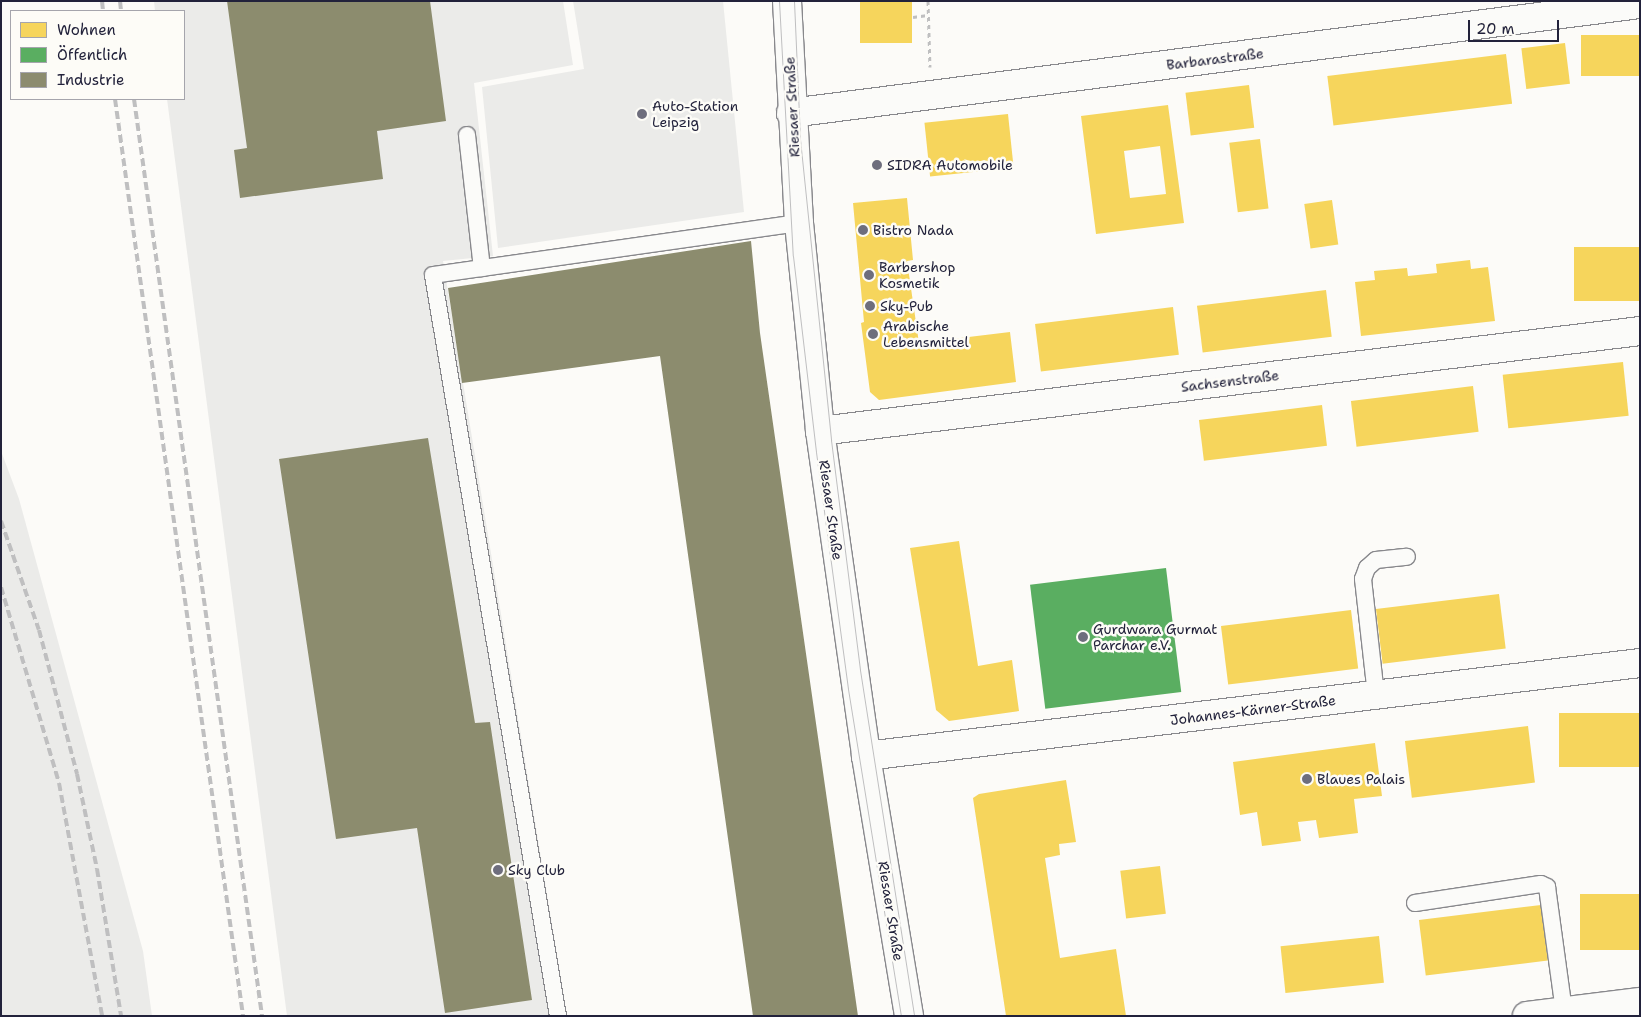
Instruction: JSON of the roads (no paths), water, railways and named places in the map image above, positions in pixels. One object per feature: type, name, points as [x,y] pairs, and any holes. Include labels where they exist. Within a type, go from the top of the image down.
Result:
[{"type":"street","name":"Riesaer Straße","points":[[787,1],[791,113],[799,223],[820,431],[866,756],[909,1016]]},
{"type":"street","name":"Barbarastraße","points":[[791,113],[1640,4]]},
{"type":"street","name":"Sachsenstraße","points":[[820,431],[1640,331]]},
{"type":"street","name":"Johannes-Kärner-Straße","points":[[866,756],[1640,663]]},
{"type":"street","points":[[1527,1016],[1640,1002]]},
{"type":"lane","points":[[467,134],[482,268]]},
{"type":"lane","points":[[558,1016],[433,275],[799,223]]},
{"type":"lane","points":[[1376,695],[1364,578],[1367,568],[1376,560],[1406,557]]},
{"type":"lane","points":[[1415,903],[1541,884],[1547,887],[1564,1011]]},
{"type":"tram line","points":[[779,1],[793,256],[816,452],[848,689],[901,1016]]},
{"type":"tram line","points":[[794,1],[800,139],[831,440],[860,670],[914,1016]]},
{"type":"railway","points":[[102,1],[103,10]]},
{"type":"railway","points":[[120,1],[121,10]]},
{"type":"railway","points":[[115,100],[243,1016]]},
{"type":"railway","points":[[134,100],[262,1016]]},
{"type":"railway","points":[[1,521],[39,630],[77,774],[97,869],[121,1016]]},
{"type":"railway","points":[[1,587],[59,783],[102,1016]]},
{"type":"place","name":"Auto-Station Leipzig","points":[[642,114]]},
{"type":"place","name":"SIDRA Automobile","points":[[877,165]]},
{"type":"place","name":"Bistro Nada","points":[[863,230]]},
{"type":"place","name":"Barbershop Kosmetik","points":[[869,275]]},
{"type":"place","name":"Sky-Pub","points":[[870,306]]},
{"type":"place","name":"Arabische Lebensmittel","points":[[873,334]]},
{"type":"place","name":"Gurdwara Gurmat Parchar e.V.","points":[[1083,637]]},
{"type":"place","name":"Blaues Palais","points":[[1307,779]]},
{"type":"place","name":"Sky Club","points":[[498,870]]}]
